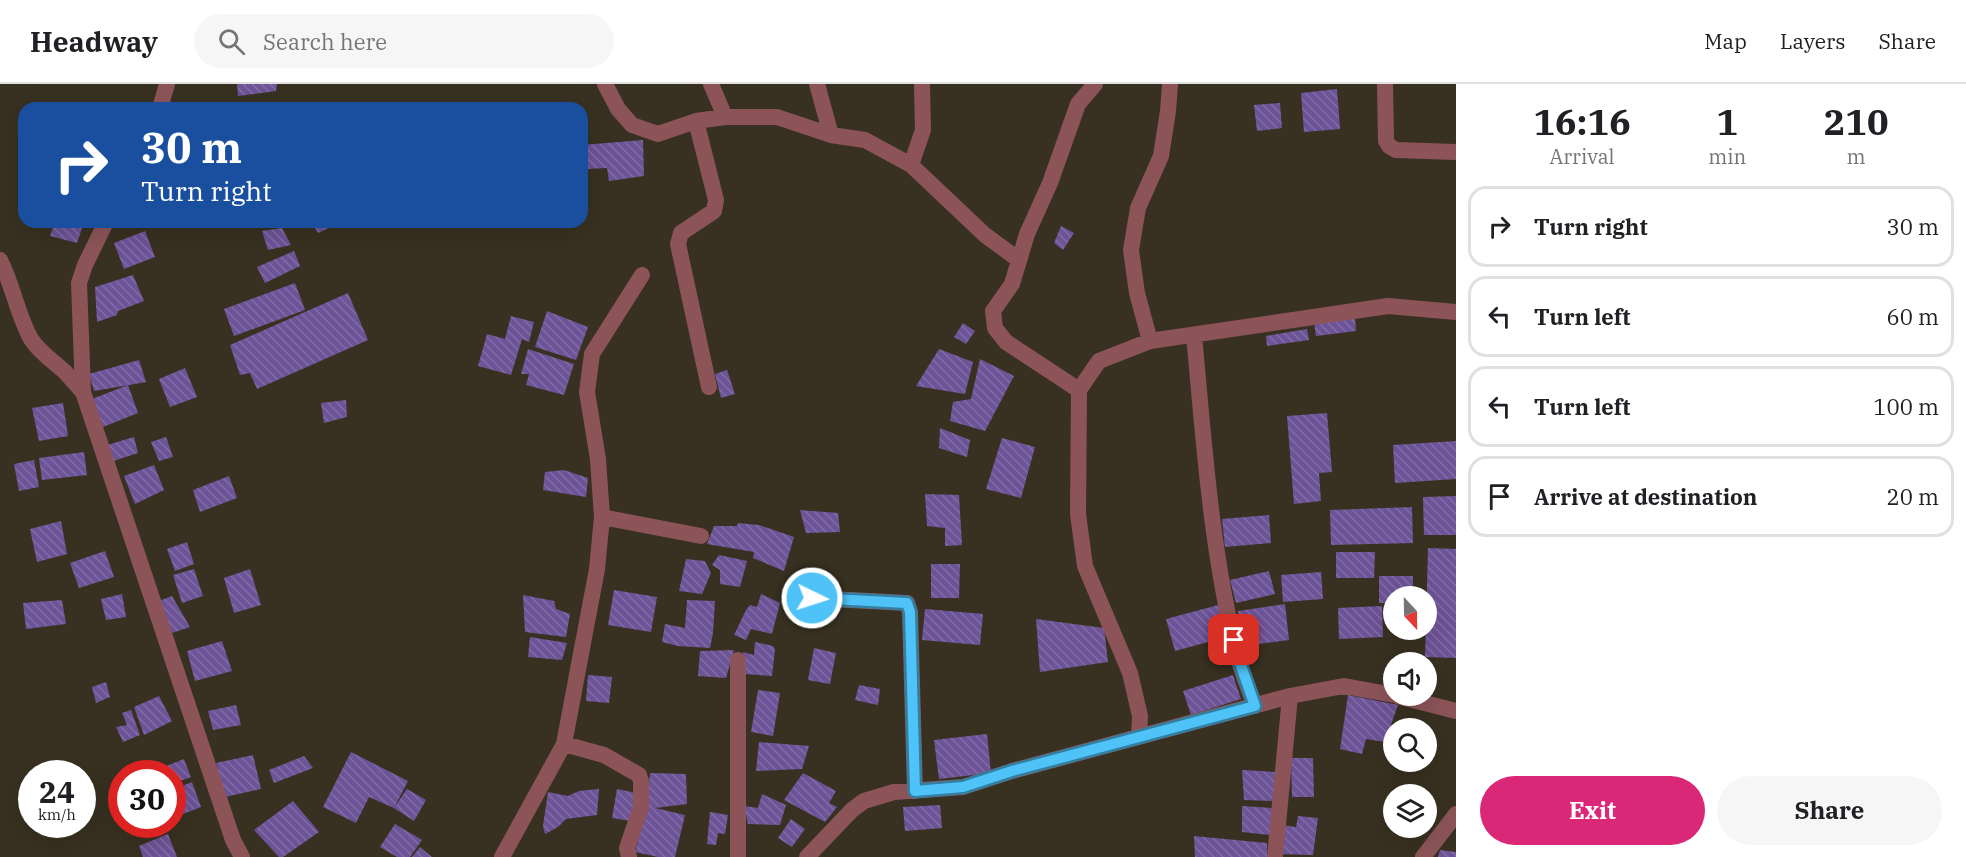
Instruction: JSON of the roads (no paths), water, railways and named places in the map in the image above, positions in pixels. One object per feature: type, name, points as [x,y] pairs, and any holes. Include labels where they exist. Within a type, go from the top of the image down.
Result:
[{"type":"street","points":[[162,102],[167,84]]},
{"type":"street","points":[[605,84],[618,109],[632,125],[658,134],[696,121],[725,117],[777,117],[831,135],[865,140],[911,165],[985,236],[1019,260]]},
{"type":"street","points":[[711,84],[725,117]]},
{"type":"street","points":[[817,84],[831,135]]},
{"type":"street","points":[[911,165],[923,130],[922,84]]},
{"type":"street","points":[[1079,390],[1006,342],[995,328],[993,311],[1012,284],[1027,234],[1050,183],[1078,104],[1095,84]]},
{"type":"street","points":[[1150,341],[1137,293],[1131,250],[1138,208],[1161,156],[1170,84]]},
{"type":"street","points":[[1385,84],[1386,141],[1389,146],[1396,150],[1456,152]]},
{"type":"street","points":[[696,121],[716,200],[714,211],[681,233],[678,244],[709,387]]},
{"type":"street","points":[[103,228],[85,265],[79,284],[83,393],[233,840],[242,857]]},
{"type":"street","points":[[0,260],[8,274],[24,324],[32,340],[83,393]]},
{"type":"street","points":[[502,857],[564,744],[597,569],[602,517],[598,459],[587,392],[592,354],[642,275]]},
{"type":"street","points":[[1139,737],[1140,716],[1130,673],[1085,566],[1078,514],[1079,390],[1099,361],[1150,341],[1388,306],[1456,312]]},
{"type":"street","points":[[1194,334],[1212,521],[1221,581],[1239,660],[1255,706]]},
{"type":"street","points":[[602,517],[701,536]]},
{"type":"street","points":[[812,598],[907,603],[910,612],[915,791]]},
{"type":"street","points":[[738,660],[738,857]]},
{"type":"street","points":[[807,857],[852,810],[864,801],[894,792],[963,787],[1012,771],[1290,696],[1344,686],[1383,693]]},
{"type":"street","points":[[1275,857],[1290,696]]},
{"type":"street","points":[[1437,706],[1456,711]]},
{"type":"street","points":[[564,744],[604,755],[639,775],[641,781],[640,807],[627,848],[629,857]]},
{"type":"street","points":[[1424,857],[1456,814]]}]
